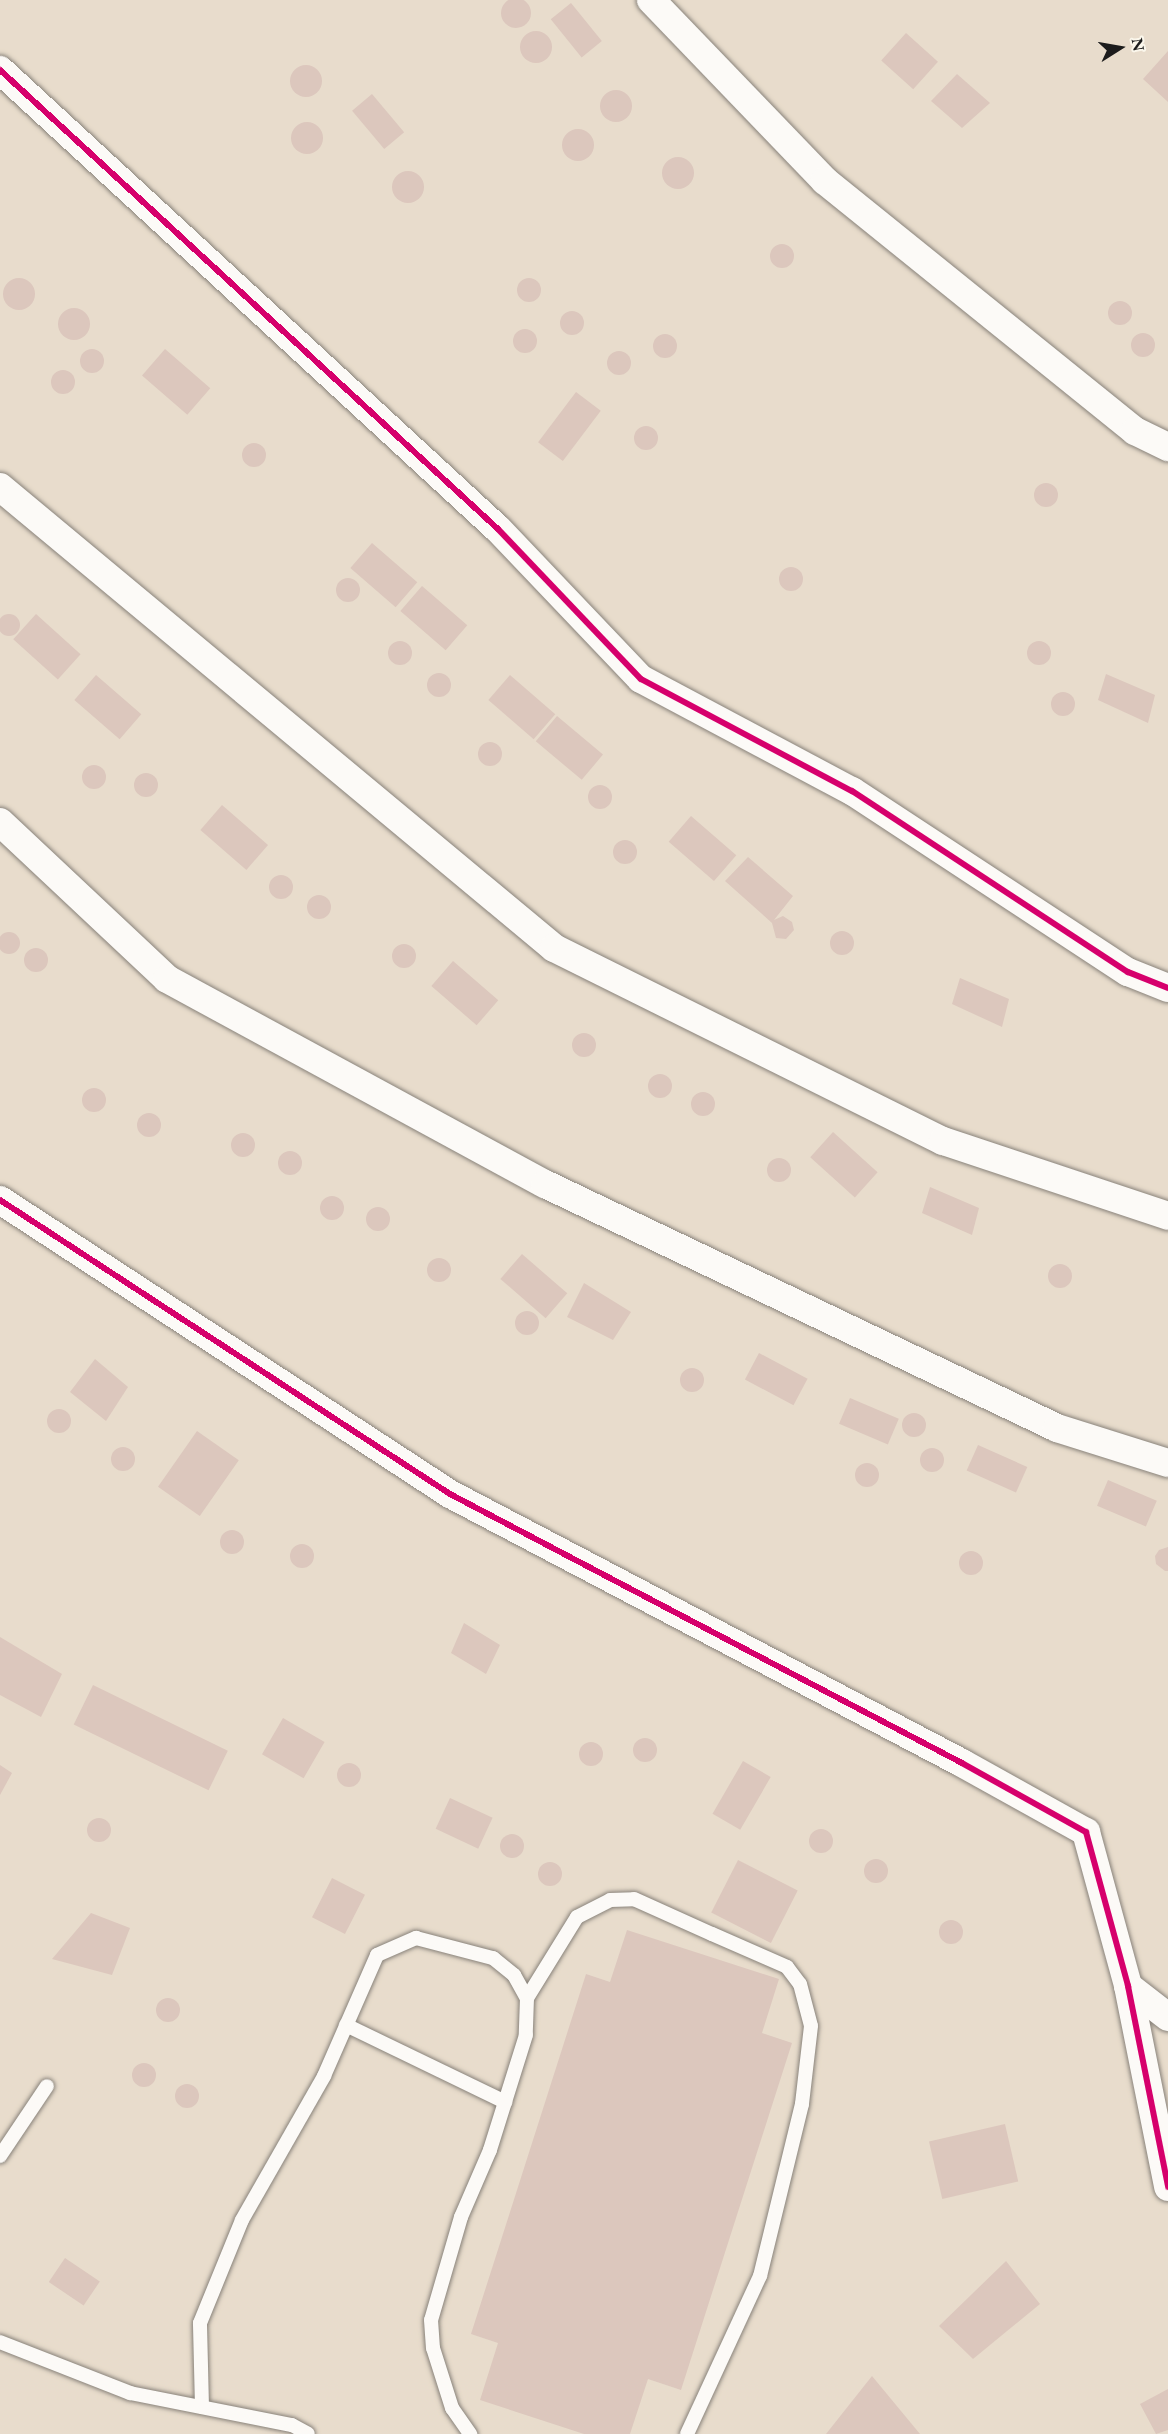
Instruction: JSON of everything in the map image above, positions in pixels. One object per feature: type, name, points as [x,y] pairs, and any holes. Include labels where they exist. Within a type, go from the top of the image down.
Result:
[{"type":"street","points":[[651,0],[825,181],[1135,431],[1168,447]]},
{"type":"street","points":[[0,70],[498,529],[641,678],[852,791],[1128,972],[1168,988]]},
{"type":"street","points":[[0,487],[554,948],[943,1141],[1168,1216]]},
{"type":"street","points":[[0,822],[167,979],[545,1184],[1057,1428],[1168,1463]]},
{"type":"street","points":[[0,1200],[450,1494],[962,1762],[1086,1832],[1128,1986],[1168,2187]]},
{"type":"street","points":[[1128,1986],[1168,2017]]},
{"type":"lane","points":[[470,2434],[449,2398],[433,2348],[431,2320],[461,2217],[490,2150],[526,2035],[527,1998],[577,1917],[610,1900],[634,1899],[787,1967],[800,1984],[811,2025],[802,2104],[760,2276],[687,2434]]},
{"type":"lane","points":[[202,2407],[200,2323],[242,2220],[324,2076],[377,1955],[416,1938],[493,1958],[514,1975],[527,1998]]},
{"type":"lane","points":[[346,2025],[505,2102]]},
{"type":"lane","points":[[0,2156],[47,2086]]},
{"type":"lane","points":[[0,2342],[130,2393],[202,2407],[308,2434]]},
{"type":"building","points":[[516,-2],[527,2],[531,13],[527,24],[516,28],[505,24],[501,13],[505,2]]},
{"type":"building","points":[[571,3],[602,41],[582,57],[551,19]]},
{"type":"building","points":[[536,31],[547,36],[552,47],[547,58],[536,63],[525,58],[520,47],[525,36]]},
{"type":"building","points":[[906,33],[938,62],[913,89],[881,60]]},
{"type":"building","points":[[1168,51],[1168,102],[1143,79]]},
{"type":"building","points":[[306,65],[317,70],[322,81],[317,92],[306,97],[295,92],[290,81],[295,70]]},
{"type":"building","points":[[957,74],[990,103],[962,128],[931,101]]},
{"type":"building","points":[[616,90],[627,95],[632,106],[627,117],[616,122],[605,117],[600,106],[605,95]]},
{"type":"building","points":[[372,94],[404,132],[384,149],[352,111]]},
{"type":"building","points":[[307,122],[318,127],[323,138],[318,149],[307,154],[296,149],[291,138],[296,127]]},
{"type":"building","points":[[578,129],[589,134],[594,145],[589,156],[578,161],[567,156],[562,145],[567,134]]},
{"type":"building","points":[[678,157],[689,162],[694,173],[689,184],[678,189],[667,184],[662,173],[667,162]]},
{"type":"building","points":[[408,171],[419,176],[424,187],[419,198],[408,203],[397,198],[392,187],[397,176]]},
{"type":"building","points":[[782,244],[790,248],[794,256],[790,264],[782,268],[774,264],[770,256],[774,248]]},
{"type":"building","points":[[19,278],[30,283],[35,294],[30,305],[19,310],[8,305],[3,294],[8,283]]},
{"type":"building","points":[[529,278],[537,282],[541,290],[537,298],[529,302],[521,298],[517,290],[521,282]]},
{"type":"building","points":[[1120,301],[1128,305],[1132,313],[1128,321],[1120,325],[1112,321],[1108,313],[1112,305]]},
{"type":"building","points":[[74,308],[85,313],[90,324],[85,335],[74,340],[63,335],[58,324],[63,313]]},
{"type":"building","points":[[572,311],[580,315],[584,323],[580,331],[572,335],[564,331],[560,323],[564,315]]},
{"type":"building","points":[[525,329],[533,333],[537,341],[533,349],[525,353],[517,349],[513,341],[517,333]]},
{"type":"building","points":[[1143,333],[1148,334],[1154,340],[1154,350],[1148,356],[1143,357],[1138,356],[1132,350],[1131,345],[1132,340],[1138,334]]},
{"type":"building","points":[[665,334],[673,338],[677,346],[673,354],[665,358],[657,354],[653,346],[657,338]]},
{"type":"building","points":[[92,349],[100,353],[104,361],[100,369],[92,373],[84,369],[80,361],[84,353]]},
{"type":"building","points":[[165,349],[210,388],[187,415],[142,375]]},
{"type":"building","points":[[619,351],[627,355],[631,363],[627,371],[619,375],[611,371],[607,363],[611,355]]},
{"type":"building","points":[[63,370],[71,374],[75,382],[71,390],[63,394],[55,390],[51,382],[55,374]]},
{"type":"building","points":[[576,392],[601,411],[563,461],[538,442]]},
{"type":"building","points":[[646,426],[654,430],[658,438],[654,446],[646,450],[638,446],[634,438],[638,430]]},
{"type":"building","points":[[254,443],[262,447],[266,455],[262,463],[254,467],[246,463],[242,455],[246,447]]},
{"type":"building","points":[[1046,483],[1051,484],[1057,490],[1057,500],[1051,506],[1046,507],[1041,506],[1035,500],[1034,495],[1035,490],[1041,484]]},
{"type":"building","points":[[372,543],[417,582],[396,607],[350,568]]},
{"type":"building","points":[[791,567],[799,571],[803,579],[799,587],[791,591],[783,587],[779,579],[783,571]]},
{"type":"building","points":[[348,578],[356,582],[360,590],[356,598],[348,602],[340,598],[336,590],[340,582]]},
{"type":"building","points":[[422,586],[467,625],[446,650],[400,611]]},
{"type":"building","points":[[9,614],[17,617],[20,625],[17,633],[9,636],[1,633],[-2,625],[1,617]]},
{"type":"building","points":[[36,614],[81,654],[58,679],[13,639]]},
{"type":"building","points":[[400,641],[408,645],[412,653],[408,661],[400,665],[392,661],[388,653],[392,645]]},
{"type":"building","points":[[1039,641],[1047,645],[1051,653],[1047,661],[1039,665],[1031,661],[1027,653],[1031,645]]},
{"type":"building","points":[[439,673],[447,677],[451,685],[447,693],[439,697],[431,693],[427,685],[431,677]]},
{"type":"building","points":[[1106,674],[1155,695],[1148,723],[1098,700]]},
{"type":"building","points":[[96,675],[141,714],[120,739],[74,700]]},
{"type":"building","points":[[510,675],[555,714],[534,739],[488,700]]},
{"type":"building","points":[[1063,692],[1071,696],[1075,704],[1071,712],[1063,716],[1055,712],[1051,704],[1055,696]]},
{"type":"building","points":[[557,716],[603,755],[582,780],[536,741]]},
{"type":"building","points":[[490,742],[498,746],[502,754],[498,762],[490,766],[482,762],[478,754],[482,746]]},
{"type":"building","points":[[94,765],[102,769],[106,777],[102,785],[94,789],[86,785],[82,777],[86,769]]},
{"type":"building","points":[[146,773],[154,777],[158,785],[154,793],[146,797],[138,793],[134,785],[138,777]]},
{"type":"building","points":[[600,785],[608,789],[612,797],[608,805],[600,809],[592,805],[588,797],[592,789]]},
{"type":"building","points":[[222,805],[268,845],[246,870],[200,830]]},
{"type":"building","points":[[691,816],[736,855],[714,881],[669,842]]},
{"type":"building","points":[[625,840],[633,844],[637,852],[633,860],[625,864],[617,860],[613,852],[617,844]]},
{"type":"building","points":[[748,857],[793,896],[774,920],[783,916],[792,922],[794,930],[786,939],[776,938],[772,923],[725,881]]},
{"type":"building","points":[[281,875],[289,879],[293,887],[289,895],[281,899],[273,895],[269,887],[273,879]]},
{"type":"building","points":[[319,895],[327,899],[331,907],[327,915],[319,919],[311,915],[307,907],[311,899]]},
{"type":"building","points":[[842,931],[850,935],[854,943],[850,951],[842,955],[834,951],[830,943],[834,935]]},
{"type":"building","points":[[9,932],[17,935],[20,943],[17,951],[9,954],[1,951],[-2,943],[1,935]]},
{"type":"building","points":[[404,944],[412,948],[416,956],[412,964],[404,968],[396,964],[392,956],[396,948]]},
{"type":"building","points":[[36,948],[44,952],[48,960],[44,968],[36,972],[28,968],[24,960],[28,952]]},
{"type":"building","points":[[453,961],[498,1000],[477,1025],[431,986]]},
{"type":"building","points":[[960,978],[1009,999],[1002,1027],[952,1004]]},
{"type":"building","points":[[584,1033],[592,1037],[596,1045],[592,1053],[584,1057],[576,1053],[572,1045],[576,1037]]},
{"type":"building","points":[[660,1074],[668,1078],[672,1086],[668,1094],[660,1098],[652,1094],[648,1086],[652,1078]]},
{"type":"building","points":[[94,1088],[102,1092],[106,1100],[102,1108],[94,1112],[86,1108],[82,1100],[86,1092]]},
{"type":"building","points":[[703,1092],[711,1096],[715,1104],[711,1112],[703,1116],[695,1112],[691,1104],[695,1096]]},
{"type":"building","points":[[149,1113],[157,1117],[161,1125],[157,1133],[149,1137],[141,1133],[137,1125],[141,1117]]},
{"type":"building","points":[[833,1132],[878,1172],[855,1197],[810,1157]]},
{"type":"building","points":[[243,1133],[251,1137],[255,1145],[251,1153],[243,1157],[235,1153],[231,1145],[235,1137]]},
{"type":"building","points":[[290,1151],[298,1155],[302,1163],[298,1171],[290,1175],[282,1171],[278,1163],[282,1155]]},
{"type":"building","points":[[779,1158],[787,1162],[791,1170],[787,1178],[779,1182],[771,1178],[767,1170],[771,1162]]},
{"type":"building","points":[[930,1187],[979,1208],[972,1235],[922,1213]]},
{"type":"building","points":[[332,1196],[340,1200],[344,1208],[340,1216],[332,1220],[324,1216],[320,1208],[324,1200]]},
{"type":"building","points":[[378,1207],[386,1211],[390,1219],[386,1227],[378,1231],[370,1227],[366,1219],[370,1211]]},
{"type":"building","points":[[522,1254],[567,1293],[546,1318],[500,1279]]},
{"type":"building","points":[[439,1258],[447,1262],[451,1270],[447,1278],[439,1282],[431,1278],[427,1270],[431,1262]]},
{"type":"building","points":[[1060,1264],[1065,1265],[1071,1271],[1071,1281],[1065,1287],[1060,1288],[1055,1287],[1049,1281],[1048,1276],[1049,1271],[1055,1265]]},
{"type":"building","points":[[584,1283],[631,1312],[613,1340],[567,1317]]},
{"type":"building","points":[[527,1311],[535,1315],[539,1323],[535,1331],[527,1335],[519,1331],[515,1323],[519,1315]]},
{"type":"building","points":[[759,1353],[808,1379],[793,1405],[745,1379]]},
{"type":"building","points":[[95,1359],[128,1387],[106,1421],[70,1392]]},
{"type":"building","points":[[692,1368],[700,1372],[704,1380],[700,1388],[692,1392],[684,1388],[680,1380],[684,1372]]},
{"type":"building","points":[[850,1398],[899,1419],[888,1444],[839,1424]]},
{"type":"building","points":[[59,1409],[67,1413],[71,1421],[67,1429],[59,1433],[51,1429],[47,1421],[51,1413]]},
{"type":"building","points":[[914,1413],[922,1417],[926,1425],[922,1433],[914,1437],[906,1433],[902,1425],[906,1417]]},
{"type":"building","points":[[197,1431],[239,1460],[200,1516],[158,1487]]},
{"type":"building","points":[[978,1445],[1027,1467],[1016,1493],[967,1471]]},
{"type":"building","points":[[123,1447],[131,1451],[135,1459],[131,1467],[123,1471],[115,1467],[111,1459],[115,1451]]},
{"type":"building","points":[[932,1448],[940,1452],[944,1460],[940,1468],[932,1472],[924,1468],[920,1460],[924,1452]]},
{"type":"building","points":[[867,1463],[875,1467],[879,1475],[875,1483],[867,1487],[859,1483],[855,1475],[859,1467]]},
{"type":"building","points":[[1108,1480],[1157,1501],[1146,1526],[1097,1506]]},
{"type":"building","points":[[232,1530],[240,1534],[244,1542],[240,1550],[232,1554],[224,1550],[220,1542],[224,1534]]},
{"type":"building","points":[[302,1544],[310,1548],[314,1556],[310,1564],[302,1568],[294,1564],[290,1556],[294,1548]]},
{"type":"building","points":[[1168,1547],[1168,1571],[1165,1571],[1156,1564],[1155,1556],[1159,1550]]},
{"type":"building","points":[[971,1551],[976,1552],[982,1558],[982,1568],[976,1574],[971,1575],[966,1574],[960,1568],[959,1563],[960,1558],[966,1552]]},
{"type":"building","points":[[464,1623],[500,1645],[486,1674],[451,1653]]},
{"type":"building","points":[[0,1637],[62,1674],[41,1717],[0,1695]]},
{"type":"building","points":[[93,1685],[228,1751],[209,1790],[74,1725]]},
{"type":"building","points":[[283,1718],[325,1742],[304,1778],[262,1754]]},
{"type":"building","points":[[645,1738],[653,1742],[657,1750],[653,1758],[645,1762],[637,1758],[633,1750],[637,1742]]},
{"type":"building","points":[[591,1742],[599,1746],[603,1754],[599,1762],[591,1766],[583,1762],[579,1754],[583,1746]]},
{"type":"building","points":[[743,1761],[771,1777],[740,1830],[712,1814]]},
{"type":"building","points":[[349,1763],[357,1767],[361,1775],[357,1783],[349,1787],[341,1783],[337,1775],[341,1767]]},
{"type":"building","points":[[0,1765],[12,1773],[0,1795]]},
{"type":"building","points":[[450,1798],[493,1818],[478,1849],[436,1829]]},
{"type":"building","points":[[99,1818],[107,1822],[111,1830],[107,1838],[99,1842],[91,1838],[87,1830],[91,1822]]},
{"type":"building","points":[[821,1829],[829,1833],[833,1841],[829,1849],[821,1853],[813,1849],[809,1841],[813,1833]]},
{"type":"building","points":[[512,1834],[520,1838],[524,1846],[520,1854],[512,1858],[504,1854],[500,1846],[504,1838]]},
{"type":"building","points":[[876,1859],[884,1863],[888,1871],[884,1879],[876,1883],[868,1879],[864,1871],[868,1863]]},
{"type":"building","points":[[738,1860],[798,1890],[771,1943],[711,1913]]},
{"type":"building","points":[[550,1862],[558,1866],[562,1874],[558,1882],[550,1886],[542,1882],[538,1874],[542,1866]]},
{"type":"building","points":[[332,1878],[365,1895],[345,1934],[312,1917]]},
{"type":"building","points":[[91,1913],[130,1928],[112,1975],[52,1959]]},
{"type":"building","points":[[951,1920],[959,1924],[963,1932],[959,1940],[951,1944],[943,1940],[939,1932],[943,1924]]},
{"type":"building","points":[[627,1930],[779,1979],[762,2033],[792,2043],[681,2390],[648,2379],[630,2434],[584,2434],[480,2400],[498,2343],[471,2334],[586,1974],[610,1982]]},
{"type":"building","points":[[168,1998],[176,2002],[180,2010],[176,2018],[168,2022],[160,2018],[156,2010],[160,2002]]},
{"type":"building","points":[[144,2063],[152,2067],[156,2075],[152,2083],[144,2087],[136,2083],[132,2075],[136,2067]]},
{"type":"building","points":[[187,2084],[195,2088],[199,2096],[195,2104],[187,2108],[179,2104],[175,2096],[179,2088]]},
{"type":"building","points":[[1005,2124],[1018,2181],[942,2199],[929,2142]]},
{"type":"building","points":[[65,2258],[100,2281],[84,2306],[49,2282]]},
{"type":"building","points":[[1006,2261],[1040,2304],[973,2359],[939,2326]]},
{"type":"building","points":[[872,2376],[920,2434],[826,2434]]},
{"type":"building","points":[[1168,2389],[1168,2430],[1156,2434],[1140,2404]]},
{"type":"cycle path","points":[[0,70],[498,529],[641,679],[852,791],[1128,972],[1168,988]]},
{"type":"cycle path","points":[[0,1200],[450,1494],[962,1763],[1086,1832],[1128,1986],[1168,2187]]}]
